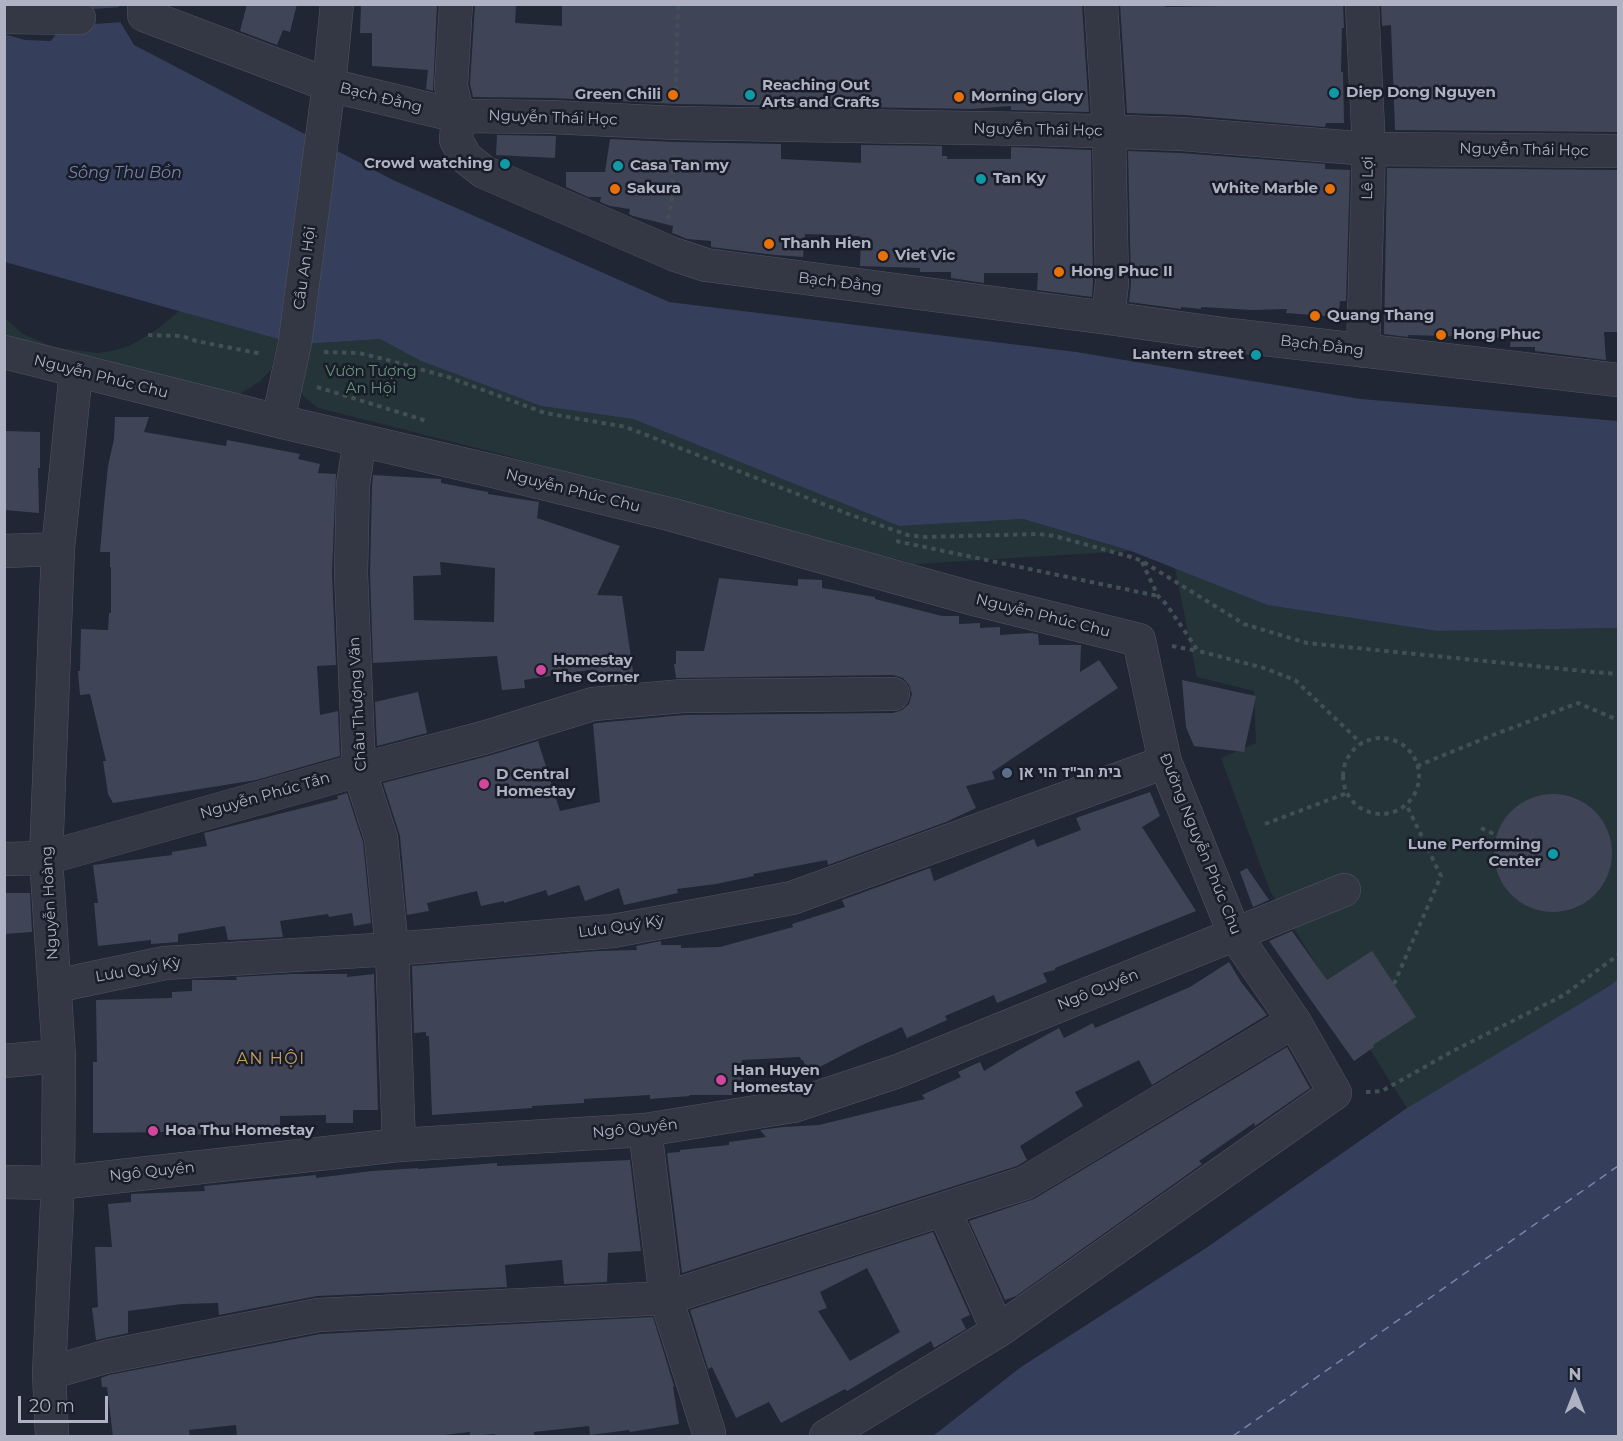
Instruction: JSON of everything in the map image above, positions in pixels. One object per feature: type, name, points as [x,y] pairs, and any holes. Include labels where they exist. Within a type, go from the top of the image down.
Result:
[{"type":"street","name":"Bạch Đằng","points":[[144,4],[144,15],[327,100],[458,116],[456,140],[466,158],[484,172],[673,254],[706,265],[1230,335],[1618,380]]},
{"type":"street","points":[[327,100],[337,4]]},
{"type":"street","points":[[456,4],[451,86],[458,116]]},
{"type":"street","points":[[1101,4],[1109,131],[1112,283],[1108,318]]},
{"type":"street","name":"Lê Lợi","points":[[1362,4],[1369,149],[1363,351]]},
{"type":"street","points":[[4,17],[79,18]]},
{"type":"street","name":"Cầu An Hội","points":[[278,421],[293,351],[327,100]]},
{"type":"street","name":"Nguyễn Thái Học","points":[[458,116],[550,117],[676,123],[1109,131],[1182,134],[1369,149],[1618,151]]},
{"type":"street","name":"Nguyễn Phúc Chu","points":[[4,352],[278,421],[673,515],[978,600],[1139,640]]},
{"type":"street","name":"Nguyễn Hoàng","points":[[52,1437],[49,1373],[58,1183],[59,1056],[46,858],[58,549],[76,371]]},
{"type":"street","name":"Châu Thượng Văn","points":[[360,440],[353,484],[351,573],[359,770],[381,838],[392,949],[399,1145]]},
{"type":"street","points":[[4,551],[58,549]]},
{"type":"street","name":"Đường Nguyễn Phúc Chu","points":[[1139,640],[1165,762],[1235,935],[1294,1021],[1335,1093]]},
{"type":"street","name":"Nguyễn Phúc Tần","points":[[4,859],[46,858],[359,770],[483,738],[593,704],[683,696],[893,694]]},
{"type":"street","name":"Lưu Quý Kỳ","points":[[55,986],[165,963],[392,949],[613,931],[792,898],[1165,762]]},
{"type":"street","name":"Ngô Quyền","points":[[4,1182],[58,1183],[399,1145],[645,1130],[793,1106],[898,1071],[1344,890]]},
{"type":"street","points":[[49,1373],[105,1357],[318,1315],[666,1298],[1026,1183],[1294,1021]]},
{"type":"street","points":[[4,1061],[59,1056]]},
{"type":"street","points":[[826,1437],[998,1331],[1335,1093]]},
{"type":"street","points":[[645,1130],[666,1298],[703,1435]]},
{"type":"street","points":[[944,1210],[998,1331]]},
{"type":"path","points":[[673,254],[667,226],[672,198],[676,123],[678,4]]},
{"type":"path","points":[[148,335],[182,336],[196,341],[293,351],[359,353],[375,357],[448,377],[545,413],[626,427],[764,482],[908,535],[923,537],[1039,534],[1056,536],[1142,561],[1244,624],[1307,643],[1618,674]]},
{"type":"path","points":[[1142,561],[1158,596],[1167,605],[1198,651],[1264,668],[1295,680],[1362,744]]},
{"type":"path","points":[[1418,766],[1578,703],[1618,720]]},
{"type":"path","points":[[1382,738],[1394,740],[1404,746],[1418,766],[1416,789],[1406,804],[1391,812],[1379,814],[1366,811],[1355,804],[1347,793],[1343,781],[1343,768],[1348,756],[1358,746],[1369,740],[1382,738]]},
{"type":"path","points":[[1264,824],[1347,793]]},
{"type":"path","points":[[1394,984],[1441,876],[1406,804]]},
{"type":"path","points":[[1481,828],[1496,835]]},
{"type":"path","points":[[1335,1093],[1382,1091],[1453,1051],[1564,995],[1618,955]]},
{"type":"green space","points":[[179,311],[278,339],[271,370],[259,382],[238,395],[5,339],[5,318],[23,334],[53,347],[97,353],[111,351],[129,346],[143,338]]},
{"type":"green space","name":"Vườn Tượng An Hội","points":[[380,339],[421,361],[541,406],[633,419],[899,526],[1023,519],[1130,551],[915,564],[318,408],[304,397],[300,389],[306,344]]},
{"type":"green space","points":[[1175,568],[1267,605],[1437,631],[1618,628],[1618,979],[1612,985],[1407,1108],[1270,891],[1221,758],[1256,743],[1254,691],[1197,677]]},
{"type":"water","name":"Sông Thu Bồn","points":[[76,5],[119,5],[119,20],[134,45],[393,180],[669,302],[1076,352],[1361,399],[1618,421],[1618,628],[1437,631],[1267,605],[1131,551],[1023,519],[899,526],[633,419],[541,406],[421,361],[380,339],[306,344],[278,339],[5,262],[4,34],[25,40],[51,41]]},
{"type":"water","points":[[1618,979],[1618,1436],[933,1436],[1021,1367],[1206,1248],[1407,1108]]},
{"type":"pier","points":[[122,7],[124,22],[79,25],[79,10]]},
{"type":"building","points":[[247,4],[297,4],[290,32],[283,30],[277,45],[240,31]]},
{"type":"building","points":[[361,4],[437,4],[433,91],[426,89],[428,70],[372,66],[372,33],[360,33]]},
{"type":"building","points":[[475,4],[516,4],[515,23],[562,26],[562,4],[1082,4],[1089,112],[1011,110],[1011,106],[972,109],[677,104],[473,97],[470,84]]},
{"type":"building","points":[[1120,4],[1166,4],[1165,7],[1225,6],[1225,4],[1343,4],[1341,72],[1343,72],[1344,123],[1326,123],[1325,127],[1184,115],[1127,113]]},
{"type":"building","points":[[1381,4],[1528,4],[1529,6],[1589,4],[1589,6],[1618,4],[1618,132],[1395,130],[1391,25],[1382,26]]},
{"type":"building","points":[[497,135],[556,136],[555,158],[496,155]]},
{"type":"building","points":[[610,139],[781,144],[781,159],[861,163],[861,145],[942,146],[942,156],[947,156],[947,159],[1011,159],[1011,147],[1091,150],[1092,297],[1037,290],[1038,273],[984,273],[984,283],[951,278],[951,272],[920,272],[920,268],[860,266],[861,237],[859,236],[805,234],[803,257],[711,247],[711,241],[687,239],[672,233],[673,226],[633,216],[629,214],[630,209],[610,206],[600,202],[601,197],[588,197],[566,187],[566,172],[605,172]]},
{"type":"building","points":[[1128,151],[1325,164],[1325,169],[1350,170],[1346,301],[1340,301],[1338,317],[1286,313],[1287,309],[1181,307],[1181,309],[1129,302],[1131,283]]},
{"type":"building","points":[[1387,168],[1618,170],[1618,332],[1604,332],[1606,360],[1535,351],[1535,347],[1510,347],[1511,338],[1408,335],[1408,337],[1384,334]]},
{"type":"building","points":[[115,417],[149,417],[144,432],[226,446],[227,440],[300,454],[298,459],[320,464],[318,473],[336,474],[332,573],[336,665],[317,666],[320,715],[338,711],[340,756],[256,780],[113,803],[108,794],[103,761],[106,761],[90,694],[80,695],[78,671],[80,671],[81,629],[108,630],[109,613],[111,613],[110,552],[100,552]]},
{"type":"building","points":[[4,431],[40,432],[39,513],[4,510]]},
{"type":"building","points":[[373,475],[441,479],[441,483],[488,492],[488,494],[539,502],[537,518],[620,546],[597,595],[622,596],[634,678],[590,682],[589,670],[524,680],[525,688],[502,690],[497,656],[373,663],[370,573]],"holes":[[[440,562],[495,568],[494,622],[414,620],[413,576],[441,575]]]},
{"type":"building","points":[[719,578],[798,586],[798,579],[822,580],[822,588],[875,597],[875,599],[942,616],[959,616],[959,624],[980,623],[980,628],[1000,627],[1000,635],[1038,634],[1039,645],[1081,645],[1080,672],[1099,660],[1118,688],[992,772],[995,779],[966,786],[976,808],[946,822],[828,865],[827,860],[753,874],[754,876],[716,884],[677,889],[678,893],[624,905],[619,888],[585,901],[579,885],[548,896],[546,890],[504,903],[504,901],[481,906],[477,891],[427,903],[429,911],[407,915],[400,836],[383,783],[538,741],[560,811],[600,802],[593,724],[684,715],[893,713],[909,704],[912,694],[909,685],[903,678],[893,675],[676,678],[674,664],[676,664],[676,651],[704,651]]},
{"type":"building","points":[[1182,680],[1256,696],[1244,752],[1194,746],[1186,727]]},
{"type":"building","points":[[418,692],[427,733],[377,746],[375,702]]},
{"type":"building","points":[[1150,792],[1160,816],[1142,827],[1196,911],[1043,973],[1047,982],[997,1003],[994,995],[945,1016],[947,1020],[907,1038],[902,1027],[808,1073],[800,1057],[742,1060],[743,1085],[732,1095],[689,1095],[650,1099],[650,1095],[584,1099],[584,1103],[432,1115],[429,1036],[426,1036],[426,1032],[414,1033],[412,966],[637,950],[636,946],[661,941],[661,945],[681,945],[681,948],[720,947],[793,927],[792,924],[845,907],[842,900],[930,868],[934,881],[1034,839],[1037,847],[1081,830],[1076,818]]},
{"type":"building","points":[[347,793],[363,842],[371,923],[354,926],[352,913],[329,917],[328,914],[280,921],[283,937],[228,940],[225,926],[178,934],[178,942],[151,944],[151,940],[98,946],[94,903],[98,903],[93,865],[172,855],[172,852],[207,846],[204,833],[338,799],[337,796]]},
{"type":"building","name":"Lune Performing Center","points":[[1553,794],[1586,804],[1602,820],[1612,853],[1602,886],[1586,902],[1553,912],[1520,902],[1504,886],[1494,853],[1504,820],[1520,804]]},
{"type":"building","points":[[1247,868],[1269,900],[1253,907],[1240,872]]},
{"type":"building","points":[[4,893],[30,893],[32,932],[4,934]]},
{"type":"building","points":[[1292,931],[1327,980],[1372,951],[1416,1017],[1373,1045],[1374,1047],[1354,1061],[1269,941]]},
{"type":"building","points":[[1229,962],[1241,982],[1267,1015],[1152,1085],[1139,1060],[1075,1092],[1083,1106],[1020,1146],[1027,1160],[1017,1166],[682,1273],[667,1153],[729,1145],[729,1142],[766,1137],[760,1130],[819,1125],[925,1099],[922,1095],[961,1077],[958,1072],[980,1062],[984,1071],[1059,1028],[1064,1038],[1093,1023],[1095,1028],[1190,987]]},
{"type":"building","points":[[347,974],[347,977],[374,974],[378,1110],[353,1110],[353,1123],[326,1123],[326,1115],[280,1116],[280,1131],[191,1136],[166,1136],[166,1132],[93,1133],[93,1062],[97,1062],[96,1000],[172,998],[172,992],[192,991],[192,980],[237,980],[236,977]]},
{"type":"building","points":[[1287,1047],[1310,1088],[1199,1161],[1202,1164],[1016,1296],[1005,1300],[969,1221],[1034,1199]]},
{"type":"building","points":[[630,1160],[641,1251],[608,1253],[607,1282],[564,1284],[562,1260],[505,1265],[507,1287],[317,1296],[219,1315],[218,1303],[182,1304],[128,1311],[128,1333],[96,1340],[92,1308],[98,1307],[95,1247],[112,1247],[108,1204],[131,1202],[131,1194],[205,1191],[204,1186],[316,1175],[316,1178],[372,1171],[497,1163],[497,1166]]},
{"type":"building","points":[[933,1232],[970,1315],[961,1319],[966,1329],[934,1348],[931,1341],[847,1391],[845,1389],[781,1423],[769,1402],[736,1418],[712,1367],[708,1369],[690,1310]],"holes":[[[867,1268],[900,1332],[850,1361],[818,1311],[827,1308],[820,1292]]]},
{"type":"building","points":[[653,1317],[674,1386],[679,1424],[630,1432],[629,1430],[590,1435],[589,1426],[534,1432],[534,1435],[503,1437],[495,1437],[495,1434],[470,1436],[470,1432],[427,1437],[237,1437],[236,1425],[189,1430],[190,1437],[113,1437],[107,1387],[102,1387],[101,1378],[109,1375],[320,1334]]},
{"type":"ferry route","points":[[1233,1436],[1618,1166]]},
{"type":"place","name":"Diep Dong Nguyen","points":[[1334,93]]},
{"type":"place","name":"Green Chili","points":[[673,95]]},
{"type":"place","name":"Reaching Out Arts and Crafts","points":[[750,95]]},
{"type":"place","name":"Morning Glory","points":[[959,97]]},
{"type":"place","name":"Crowd watching","points":[[505,164]]},
{"type":"place","name":"Casa Tan my","points":[[618,166]]},
{"type":"place","name":"Tan Ky","points":[[981,179]]},
{"type":"place","name":"Sakura","points":[[615,189]]},
{"type":"place","name":"White Marble","points":[[1330,189]]},
{"type":"place","name":"Thanh Hien","points":[[769,244]]},
{"type":"place","name":"Viet Vic","points":[[883,256]]},
{"type":"place","name":"Hong Phuc II","points":[[1059,272]]},
{"type":"place","name":"Quang Thang","points":[[1315,316]]},
{"type":"place","name":"Hong Phuc","points":[[1441,335]]},
{"type":"place","name":"Lantern street","points":[[1256,355]]},
{"type":"place","name":"Homestay The Corner","points":[[541,670]]},
{"type":"place","name":"בית חב\"ד הוי אן","points":[[1007,773]]},
{"type":"place","name":"D Central Homestay","points":[[484,784]]},
{"type":"place","name":"Lune Performing Center","points":[[1553,854]]},
{"type":"place","name":"Han Huyen Homestay","points":[[721,1080]]},
{"type":"place","name":"Hoa Thu Homestay","points":[[153,1131]]},
{"type":"district","name":"AN HỘI","points":[[271,1059]]}]
